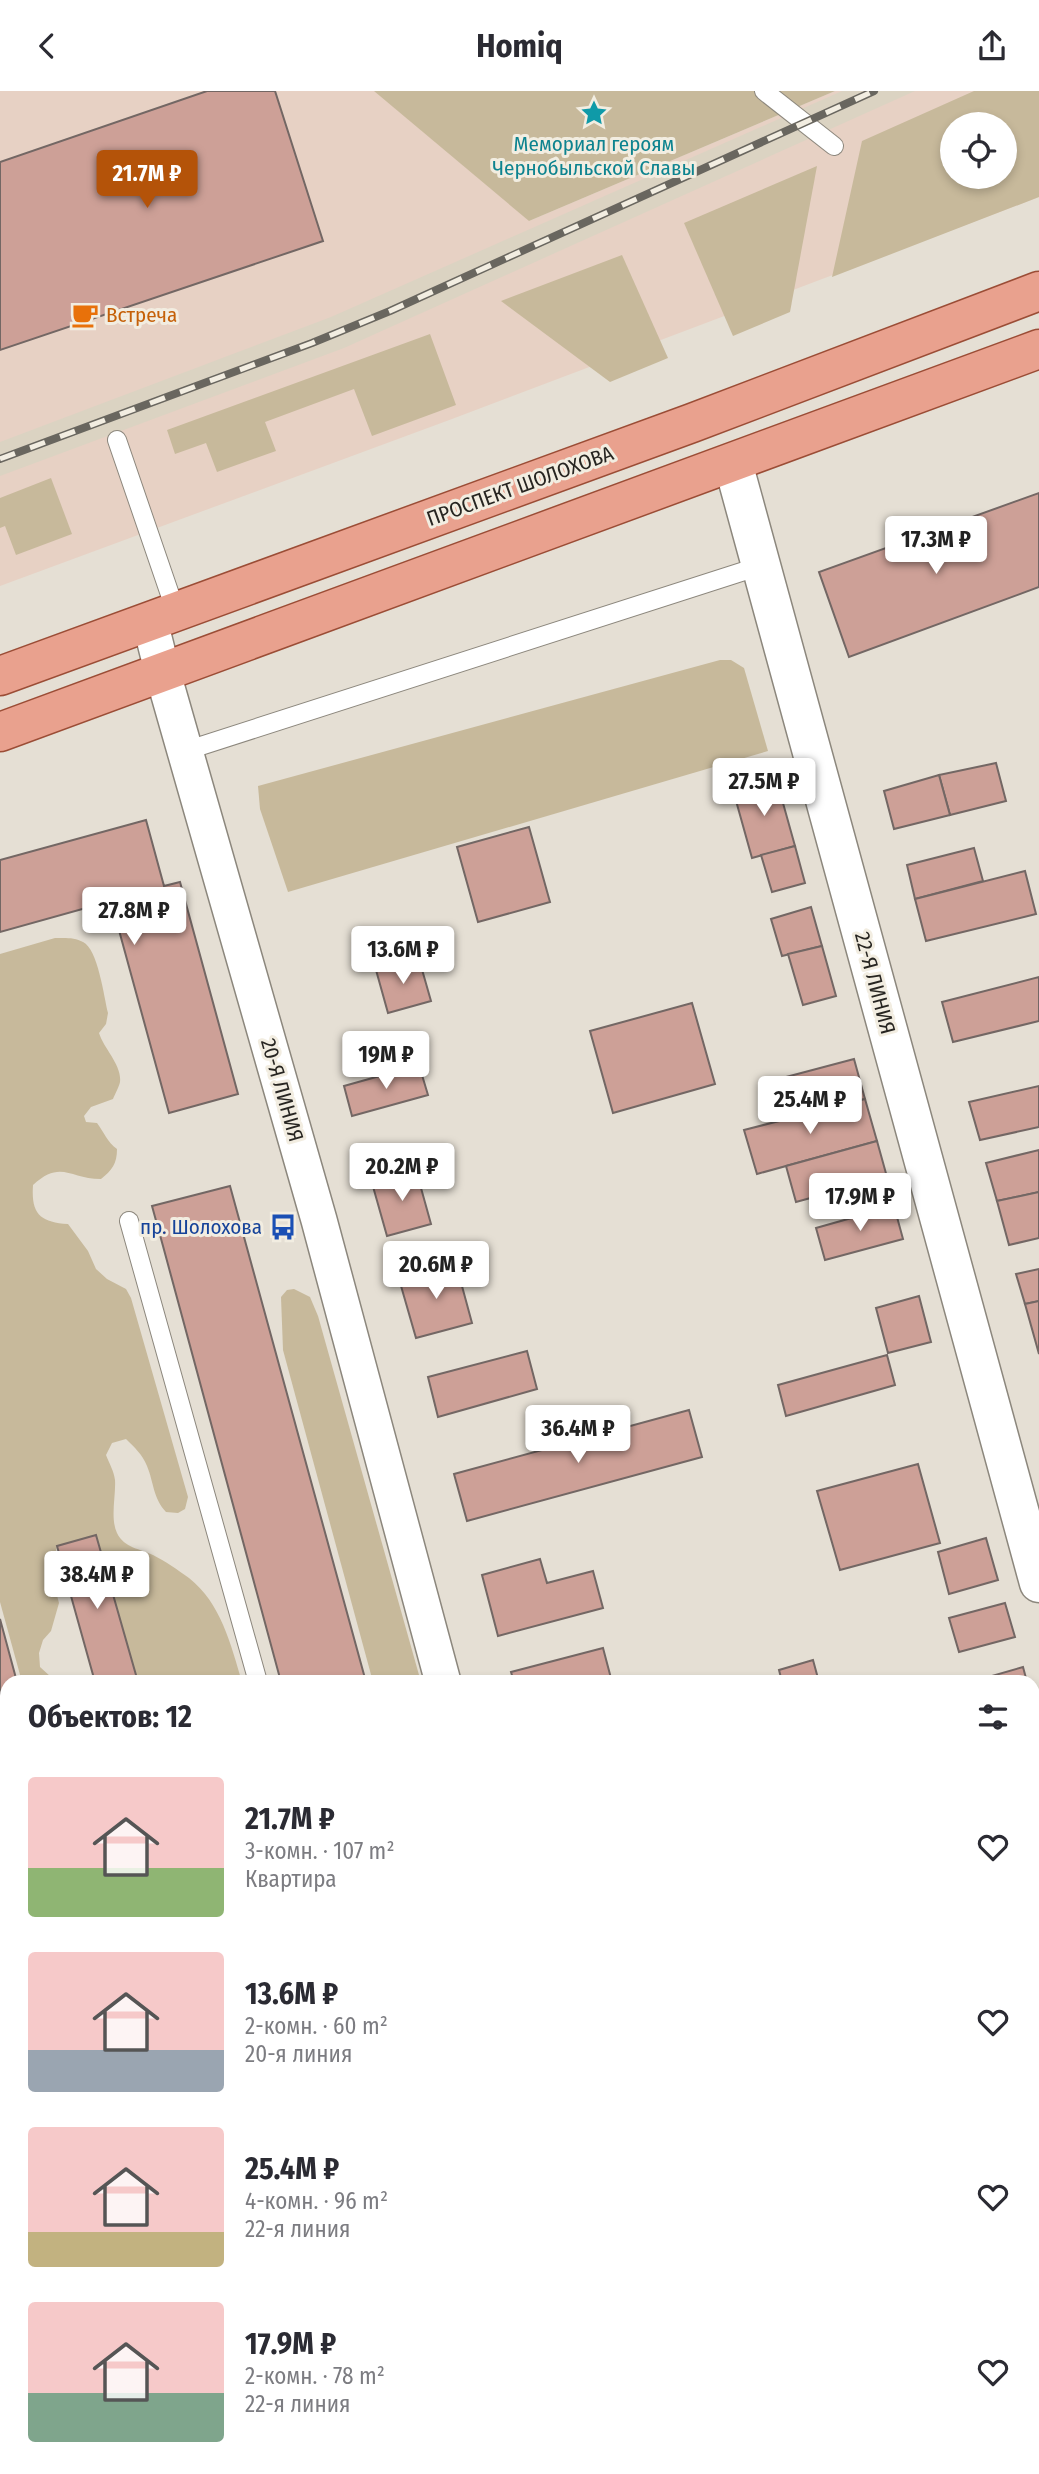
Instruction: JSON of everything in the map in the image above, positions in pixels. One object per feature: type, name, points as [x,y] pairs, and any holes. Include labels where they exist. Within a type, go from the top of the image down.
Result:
[{"type":"main road","name":"ПРОСПЕКТ ШОЛОХОВА","points":[[0,676],[1039,291]]},
{"type":"main road","points":[[0,732],[1039,349]]},
{"type":"street","name":"22-Я ЛИНИЯ","points":[[733,463],[1039,1583]]},
{"type":"street","name":"20-Я ЛИНИЯ","points":[[163,617],[163,674],[319,1220],[441,1675]]},
{"type":"lane","points":[[764,91],[834,146]]},
{"type":"lane","points":[[117,440],[163,617]]},
{"type":"lane","points":[[185,751],[760,566]]},
{"type":"lane","points":[[129,1221],[256,1675]]},
{"type":"shaded area","points":[[0,91],[471,91],[529,221],[835,91],[1039,91],[1039,197],[0,586]]},
{"type":"shaded area","points":[[374,91],[835,91],[529,221]]},
{"type":"shaded area","points":[[842,91],[915,91],[344,348],[0,476],[0,442],[331,317]]},
{"type":"shaded area","points":[[974,91],[1039,91],[1039,197],[832,277],[862,141]]},
{"type":"shaded area","points":[[817,166],[790,312],[733,336],[684,223]]},
{"type":"shaded area","points":[[622,255],[668,358],[610,382],[501,301]]},
{"type":"shaded area","points":[[430,334],[456,405],[372,436],[354,389],[265,422],[276,451],[217,472],[206,443],[175,454],[167,430]]},
{"type":"shaded area","points":[[51,478],[72,534],[16,555],[5,526],[0,528],[0,498]]},
{"type":"shaded area","points":[[720,660],[731,660],[744,668],[768,751],[288,892],[260,809],[258,786]]},
{"type":"shaded area","points":[[55,938],[73,939],[88,946],[100,974],[108,1013],[106,1024],[99,1033],[116,1063],[120,1082],[113,1099],[91,1107],[84,1116],[86,1122],[97,1123],[117,1149],[116,1159],[101,1179],[66,1172],[51,1173],[43,1177],[33,1185],[34,1203],[39,1215],[50,1221],[68,1224],[88,1251],[96,1269],[107,1279],[126,1289],[131,1298],[188,1497],[185,1509],[178,1513],[166,1512],[154,1490],[141,1455],[126,1439],[112,1443],[106,1455],[115,1480],[114,1514],[117,1533],[124,1542],[167,1563],[200,1588],[223,1625],[240,1675],[136,1675],[96,1535],[57,1546],[51,1573],[59,1603],[51,1631],[43,1640],[39,1653],[40,1667],[49,1675],[20,1675],[0,1602],[0,954]]},
{"type":"shaded area","points":[[294,1289],[310,1297],[318,1316],[419,1675],[371,1675],[283,1350],[281,1297],[287,1290]]},
{"type":"building","points":[[207,91],[275,91],[323,241],[0,350],[0,162]]},
{"type":"building","points":[[1039,493],[1039,587],[849,657],[819,572]]},
{"type":"building","points":[[996,763],[1006,801],[950,815],[939,775]]},
{"type":"building","points":[[939,775],[950,815],[894,829],[884,791]]},
{"type":"building","points":[[776,778],[795,846],[752,858],[733,790]]},
{"type":"building","points":[[146,820],[164,886],[180,882],[238,1094],[169,1113],[111,901],[0,932],[0,860]]},
{"type":"building","points":[[529,827],[550,902],[478,922],[457,847]]},
{"type":"building","points":[[795,846],[805,883],[772,892],[761,855]]},
{"type":"building","points":[[974,848],[983,881],[915,899],[907,865]]},
{"type":"building","points":[[1025,871],[1036,914],[926,941],[915,899]]},
{"type":"building","points":[[811,907],[822,946],[782,956],[771,919]]},
{"type":"building","points":[[822,946],[836,996],[803,1005],[788,954]]},
{"type":"building","points":[[419,959],[431,1001],[388,1013],[376,970]]},
{"type":"building","points":[[1039,977],[1039,1021],[953,1042],[942,1002]]},
{"type":"building","points":[[692,1003],[715,1084],[613,1113],[590,1031]]},
{"type":"building","points":[[854,1059],[865,1099],[782,1121],[771,1081]]},
{"type":"building","points":[[419,1065],[428,1095],[352,1116],[344,1086]]},
{"type":"building","points":[[1039,1086],[1039,1127],[980,1140],[969,1102]]},
{"type":"building","points":[[865,1099],[877,1141],[757,1174],[744,1130]]},
{"type":"building","points":[[877,1141],[887,1177],[796,1202],[786,1166]]},
{"type":"building","points":[[1039,1150],[1039,1192],[997,1201],[986,1163]]},
{"type":"building","points":[[416,1170],[431,1224],[387,1236],[372,1183]]},
{"type":"building","points":[[230,1186],[364,1675],[279,1675],[152,1206]]},
{"type":"building","points":[[1039,1192],[1039,1238],[1009,1245],[997,1201]]},
{"type":"building","points":[[894,1206],[903,1239],[825,1260],[816,1228]]},
{"type":"building","points":[[456,1264],[472,1323],[416,1338],[399,1279]]},
{"type":"building","points":[[1039,1269],[1039,1301],[1025,1304],[1016,1274]]},
{"type":"building","points":[[919,1296],[931,1342],[888,1353],[876,1308]]},
{"type":"building","points":[[1039,1301],[1039,1354],[1025,1304]]},
{"type":"building","points":[[527,1351],[537,1389],[438,1417],[428,1377]]},
{"type":"building","points":[[887,1355],[895,1385],[786,1416],[778,1385]]},
{"type":"building","points":[[689,1410],[702,1457],[467,1521],[454,1474]]},
{"type":"building","points":[[918,1464],[940,1543],[840,1570],[817,1491]]},
{"type":"building","points":[[96,1535],[136,1675],[93,1675],[57,1546]]},
{"type":"building","points":[[986,1538],[998,1580],[949,1594],[938,1552]]},
{"type":"building","points":[[540,1559],[547,1583],[593,1571],[603,1608],[498,1636],[482,1575]]},
{"type":"building","points":[[1005,1603],[1015,1637],[959,1652],[949,1618]]},
{"type":"building","points":[[0,1619],[15,1675],[0,1675]]},
{"type":"building","points":[[603,1648],[610,1675],[512,1675],[511,1672]]},
{"type":"building","points":[[813,1660],[817,1675],[780,1675],[779,1670]]},
{"type":"building","points":[[1023,1667],[1025,1675],[995,1675]]},
{"type":"railway","points":[[0,459],[312,343],[390,311],[874,91]]},
{"type":"place","name":"Мемориал героям Чернобыльской Славы","points":[[594,113]]},
{"type":"place","name":"Встреча","points":[[85,315]]},
{"type":"place","name":"пр. Шолохова","points":[[283,1227]]}]
